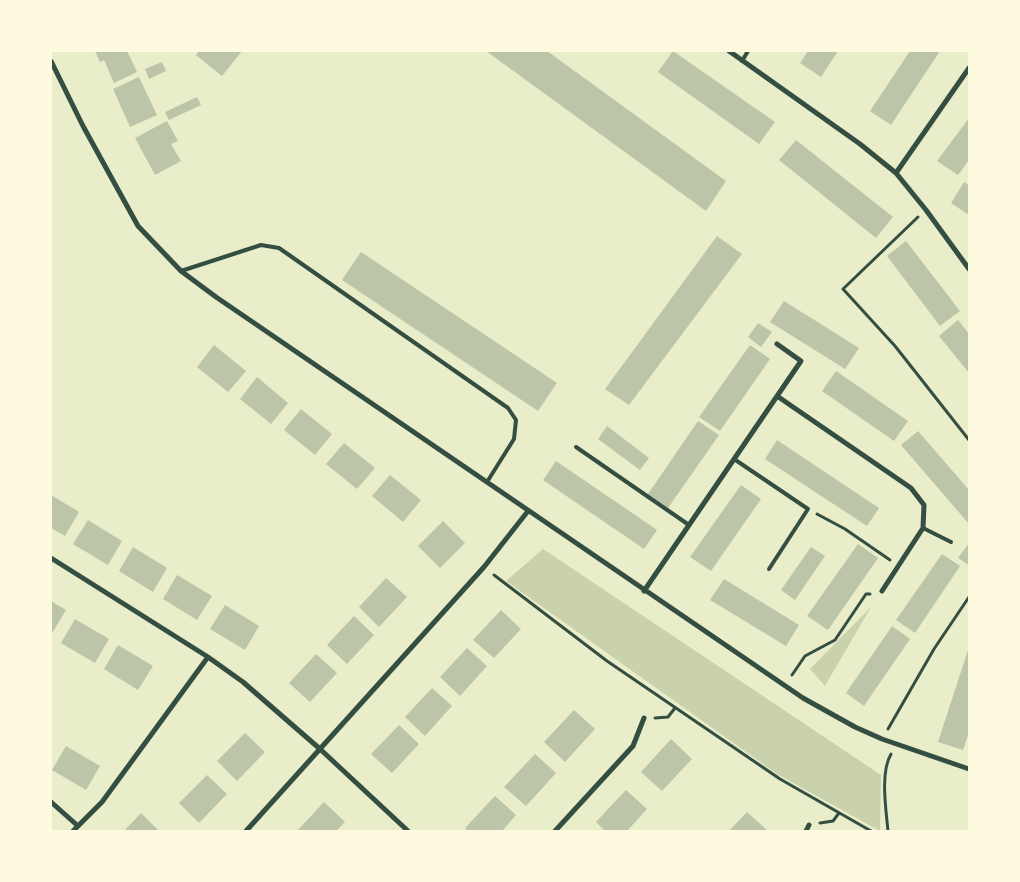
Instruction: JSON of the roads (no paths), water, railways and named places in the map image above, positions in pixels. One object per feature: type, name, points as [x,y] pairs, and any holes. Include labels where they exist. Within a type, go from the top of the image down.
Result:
[{"type":"street","points":[[729,51],[860,144],[896,173],[969,269]]},
{"type":"street","points":[[51,61],[83,126],[138,226],[181,271],[224,303],[785,686],[855,727],[896,745],[969,769]]},
{"type":"street","points":[[896,173],[969,68]]},
{"type":"street","points":[[644,591],[801,361],[777,344]]},
{"type":"street","points":[[777,396],[910,488],[924,505],[923,528],[882,591]]},
{"type":"street","points":[[246,831],[484,567],[528,511]]},
{"type":"street","points":[[51,558],[208,657],[243,682],[320,749],[408,831]]},
{"type":"street","points":[[51,802],[76,828],[102,802],[208,657]]},
{"type":"street","points":[[555,831],[633,746],[644,718]]},
{"type":"street","points":[[806,831],[809,825]]},
{"type":"lane","points":[[742,61],[748,51]]},
{"type":"lane","points":[[181,271],[260,245],[279,248],[508,408],[516,420],[514,439],[487,482]]},
{"type":"lane","points":[[576,447],[689,525]]},
{"type":"lane","points":[[734,459],[808,509],[769,569]]},
{"type":"lane","points":[[923,528],[951,542]]}]
